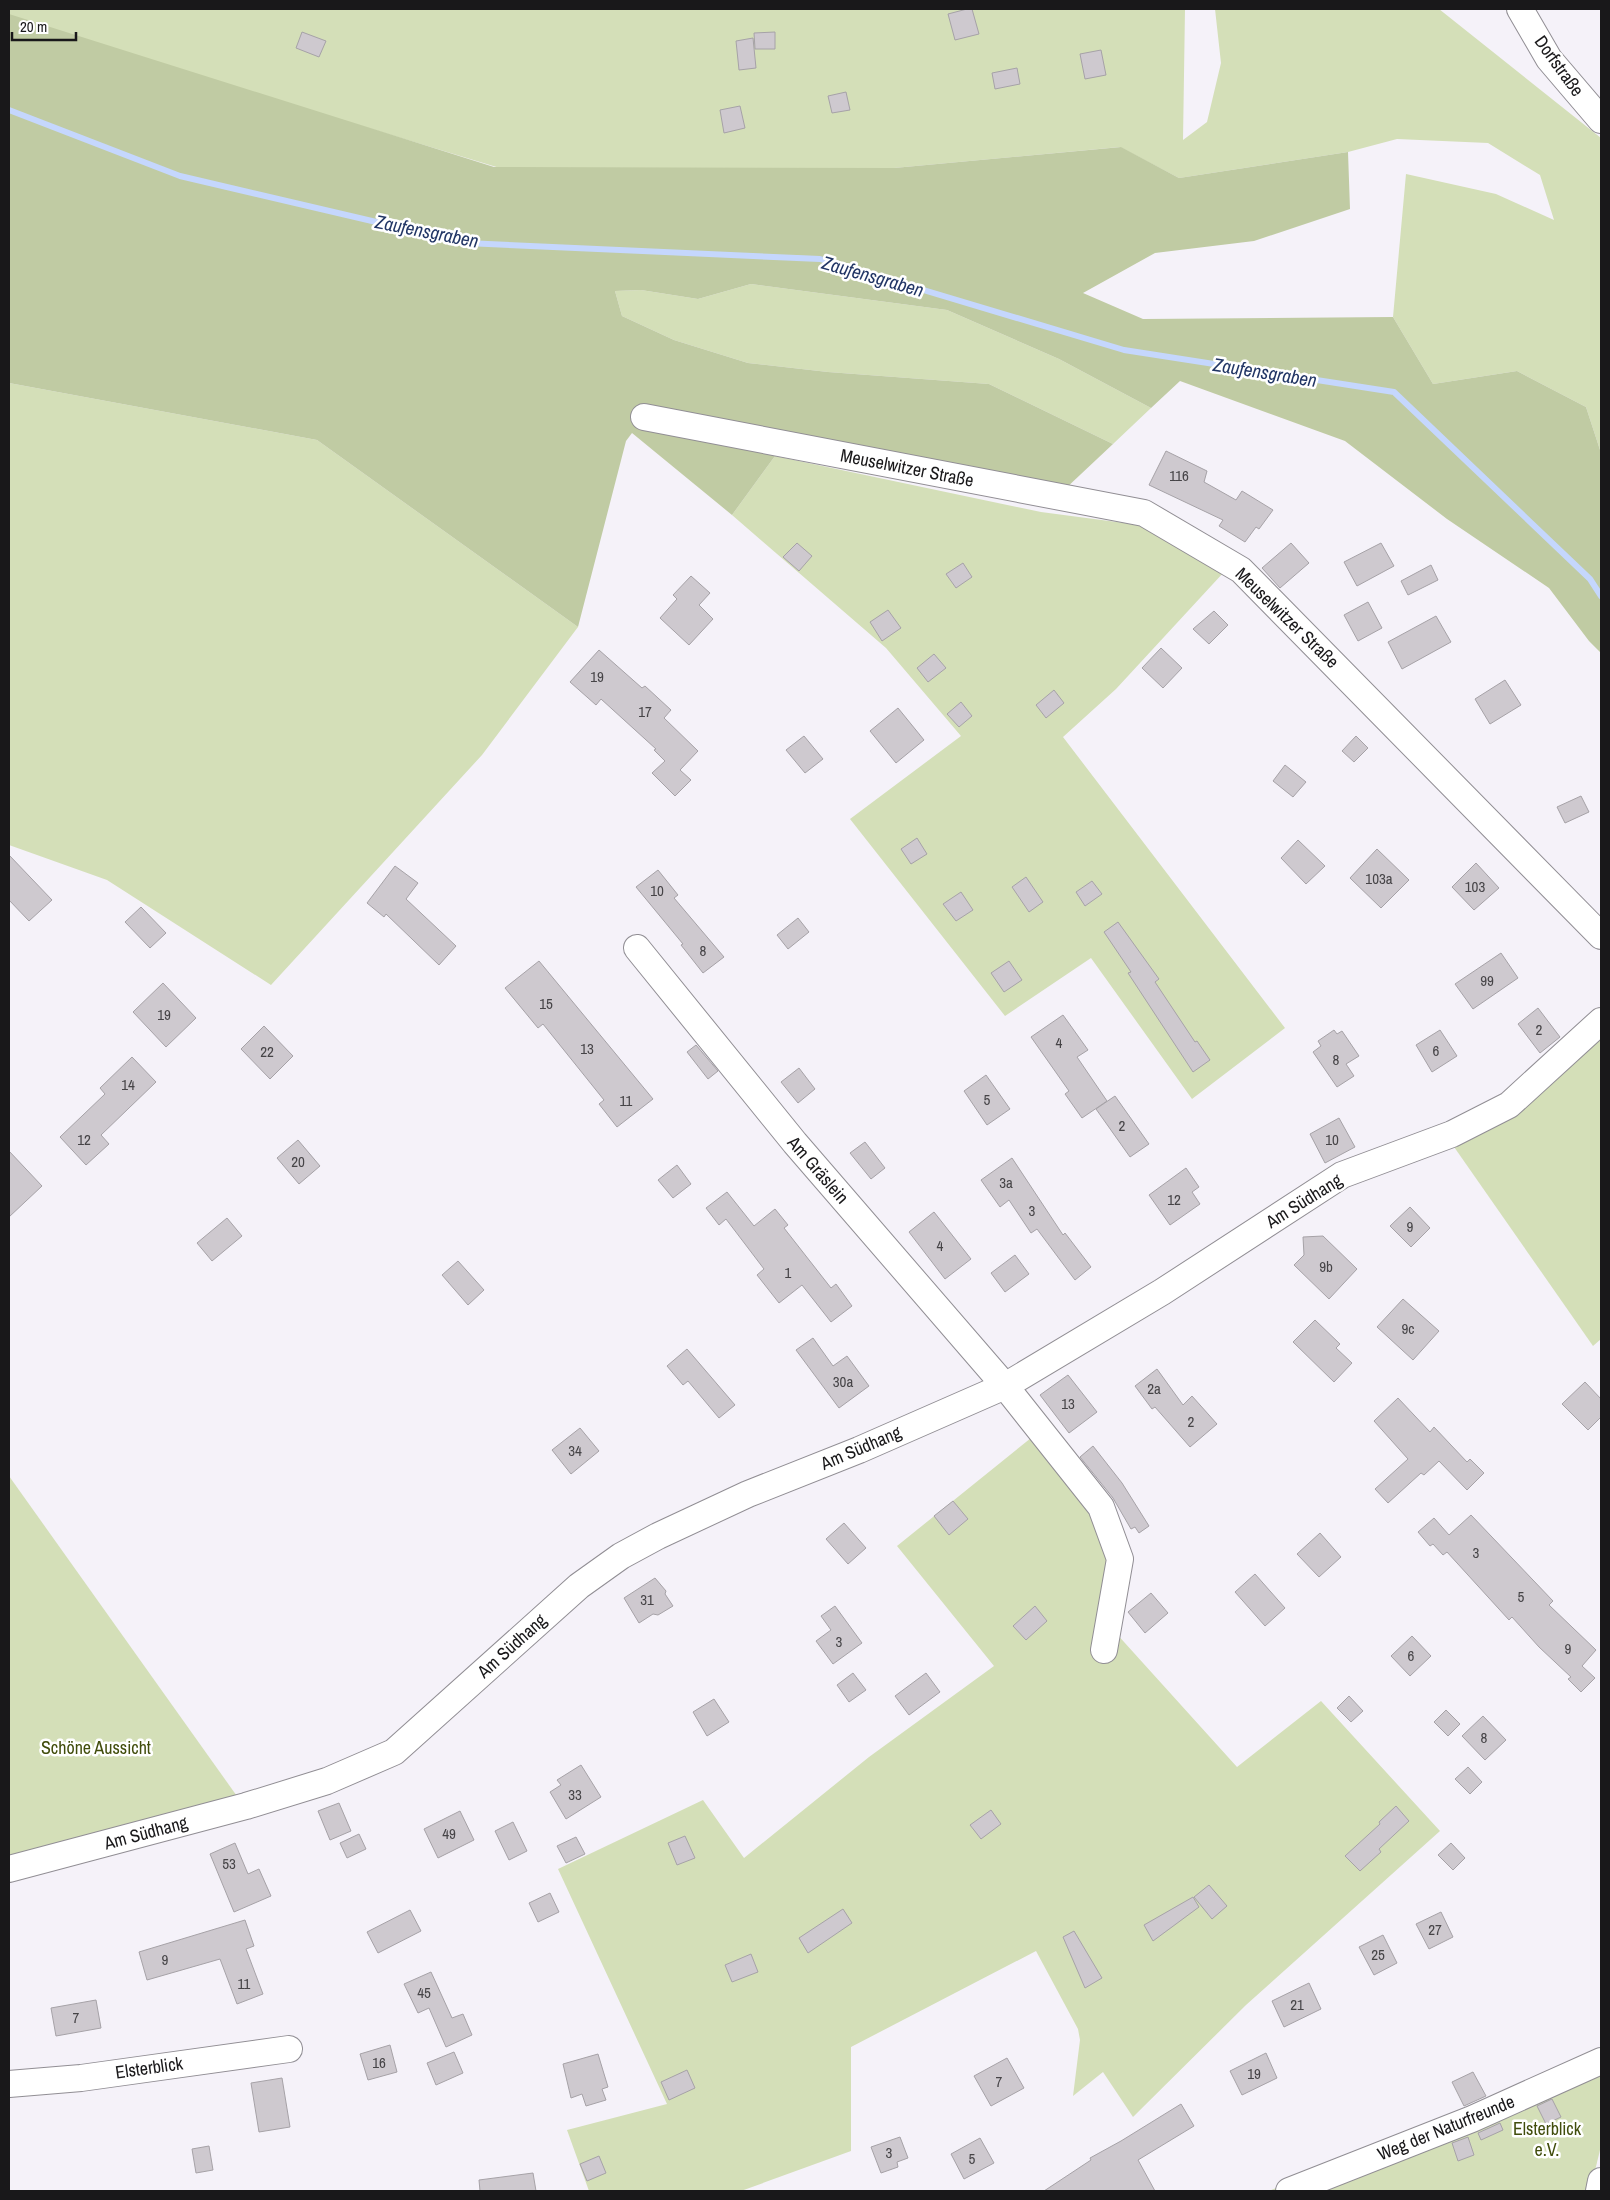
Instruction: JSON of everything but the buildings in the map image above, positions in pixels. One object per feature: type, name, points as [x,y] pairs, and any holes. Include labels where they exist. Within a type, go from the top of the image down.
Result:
[{"type":"street","name":"Dorfstraße","points":[[1520,9],[1549,59],[1601,120]]},
{"type":"street","name":"Meuselwitzer Straße","points":[[644,417],[1144,513],[1241,570],[1601,936]]},
{"type":"street","name":"Am Gräslein","points":[[637,948],[795,1143],[1005,1386]]},
{"type":"street","name":"Am Südhang","points":[[9,1869],[246,1806],[327,1781],[394,1752],[578,1586],[621,1556],[658,1536],[748,1494],[859,1450],[1005,1386],[1162,1292],[1342,1175],[1452,1134],[1509,1105],[1601,1021]]},
{"type":"street","points":[[1005,1386],[1101,1507],[1120,1559],[1104,1650]]},
{"type":"street","name":"Elsterblick","points":[[9,2084],[81,2078],[289,2049]]},
{"type":"street","name":"Weg der Naturfreunde","points":[[1289,2191],[1472,2119],[1601,2061]]},
{"type":"street","points":[[1599,2191],[1601,2181]]},
{"type":"green space","points":[[9,9],[1185,9],[1183,140],[1207,122],[1221,63],[1215,9],[1439,9],[1601,138],[1601,453],[1586,407],[1517,371],[1433,384],[1393,317],[1406,174],[1496,194],[1554,220],[1540,175],[1488,143],[1397,139],[1348,152],[1179,178],[1120,147],[894,168],[503,169],[9,18]]},
{"type":"green space","points":[[9,14],[494,167],[894,168],[1121,147],[1179,178],[1348,152],[1350,209],[1254,241],[1155,253],[1083,293],[1143,319],[1393,317],[1433,384],[1517,371],[1586,407],[1601,453],[1601,653],[1589,641],[1549,588],[1447,519],[1345,441],[1180,381],[1151,408],[1059,359],[947,310],[751,284],[698,299],[641,290],[615,291],[622,316],[674,340],[748,363],[828,372],[989,384],[1113,444],[1064,490],[776,435],[775,456],[732,515],[632,433],[626,441],[578,627],[317,440],[9,383]]},
{"type":"green space","points":[[751,284],[947,310],[1059,359],[1151,408],[1113,444],[989,384],[828,372],[748,363],[674,340],[622,316],[615,291],[641,290],[698,299]]},
{"type":"green space","points":[[9,383],[317,440],[578,627],[482,755],[271,985],[107,880],[9,845]]},
{"type":"green space","points":[[775,456],[1041,512],[1147,526],[1224,572],[1116,689],[1063,737],[1285,1028],[1192,1099],[1091,958],[1005,1016],[850,819],[961,736],[886,648],[732,515]]},
{"type":"green space","points":[[1601,1030],[1601,1339],[1593,1346],[1452,1144]]},
{"type":"green space","points":[[1036,1434],[1101,1524],[1109,1557],[1115,1632],[1237,1767],[1321,1701],[1440,1831],[1246,2005],[1133,2117],[1103,2072],[1073,2096],[1080,2040],[1078,2029],[1036,1951],[851,2047],[851,2151],[741,2191],[589,2191],[567,2130],[667,2104],[558,1869],[703,1800],[744,1858],[869,1757],[994,1666],[897,1546]]},
{"type":"green space","name":"Schöne Aussicht","points":[[9,1476],[239,1799],[9,1860]]},
{"type":"green space","name":"Elsterblick e.V.","points":[[1601,2067],[1601,2146],[1590,2191],[1269,2191],[1500,2098]]},
{"type":"waterway","name":"Zaufensgraben","points":[[9,110],[180,176],[466,243],[820,259],[1124,350],[1394,392],[1590,579],[1601,596]]}]
